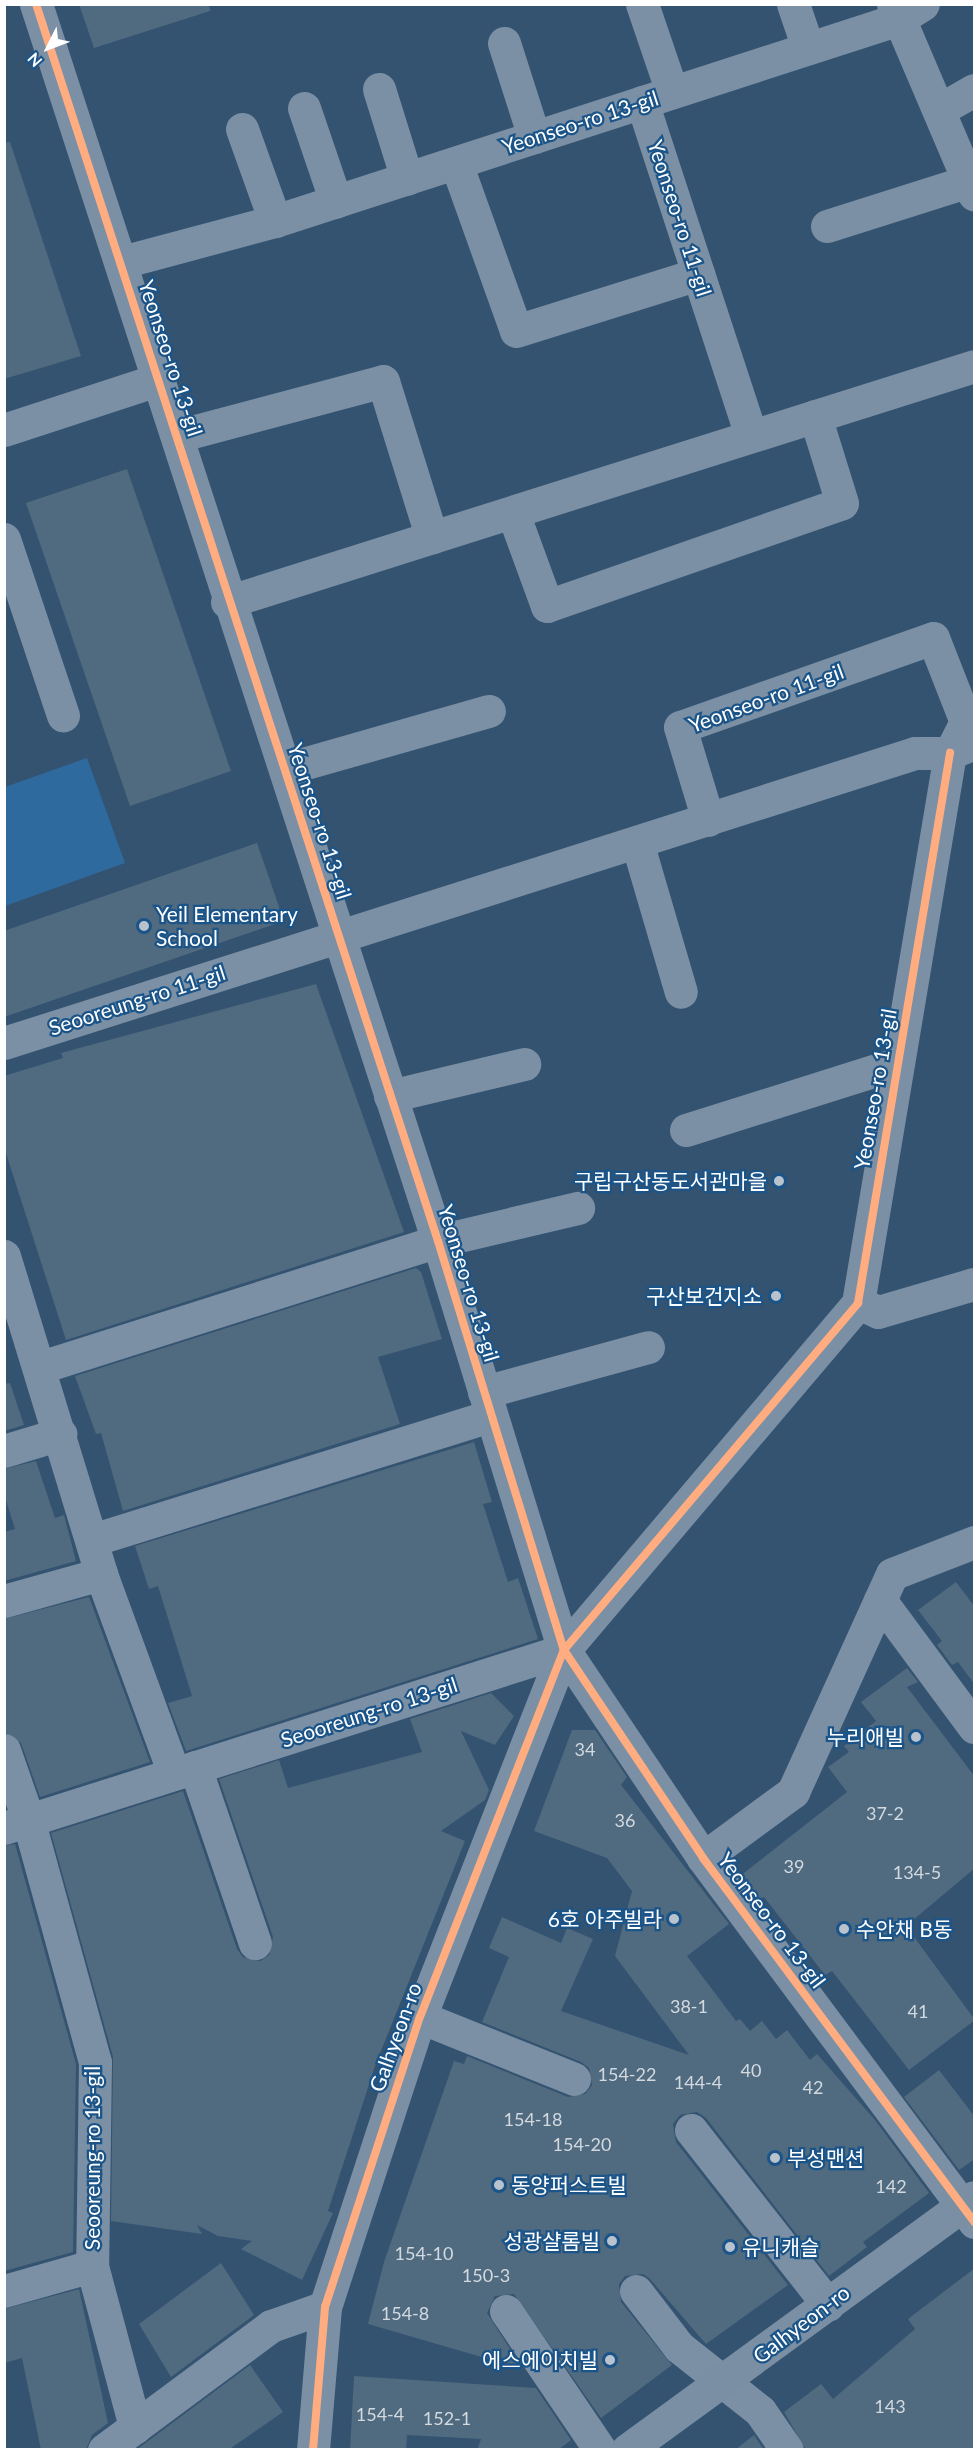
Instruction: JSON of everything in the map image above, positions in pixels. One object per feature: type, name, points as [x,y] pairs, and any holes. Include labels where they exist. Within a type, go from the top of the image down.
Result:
[{"type":"main road","name":"Galhyeon-ro","points":[[627,2450],[723,2383],[828,2305],[971,2208]]},
{"type":"street","name":"Yeonseo-ro 13-gil","points":[[36,4],[160,379],[227,602],[285,769],[438,1241],[564,1650],[704,1858],[971,2208]]},
{"type":"street","name":"Yeonseo-ro 11-gil","points":[[642,4],[657,97],[698,274],[751,436]]},
{"type":"street","points":[[793,4],[808,48]]},
{"type":"street","name":"Yeonseo-ro 13-gil","points":[[122,262],[275,221],[336,202],[808,48],[905,9]]},
{"type":"street","points":[[827,226],[972,188],[939,110],[905,9]]},
{"type":"street","points":[[504,43],[534,137]]},
{"type":"street","points":[[379,89],[407,179]]},
{"type":"street","points":[[939,110],[975,90]]},
{"type":"street","points":[[304,108],[336,202]]},
{"type":"street","points":[[242,129],[275,221]]},
{"type":"street","points":[[456,163],[516,331],[698,274]]},
{"type":"street","points":[[227,602],[975,366]]},
{"type":"street","points":[[4,430],[160,379]]},
{"type":"street","name":"Yeonseo-ro 13-gil","points":[[177,436],[383,381],[432,538]]},
{"type":"street","points":[[513,513],[547,606],[842,503],[814,416]]},
{"type":"street","points":[[4,539],[63,715]]},
{"type":"street","name":"Yeonseo-ro 13-gil","points":[[858,1303],[898,1063],[966,722],[933,638]]},
{"type":"street","name":"Yeonseo-ro 11-gil","points":[[708,820],[680,727],[933,638]]},
{"type":"street","points":[[285,769],[489,711]]},
{"type":"street","points":[[338,935],[915,753],[962,749]]},
{"type":"street","points":[[637,842],[681,992]]},
{"type":"street","name":"Seooreung-ro 11-gil","points":[[4,1043],[338,935]]},
{"type":"street","points":[[686,1130],[898,1063]]},
{"type":"street","points":[[390,1096],[524,1064]]},
{"type":"street","points":[[438,1241],[578,1208]]},
{"type":"street","name":"Yeonseo-ro 13-gil","points":[[41,1367],[438,1241]]},
{"type":"street","points":[[8,1275],[41,1367],[101,1574],[255,1943]]},
{"type":"street","points":[[564,1650],[858,1303],[878,1312],[975,1284]]},
{"type":"street","points":[[92,1540],[331,1468],[487,1404],[648,1347]]},
{"type":"street","points":[[4,1451],[60,1434]]},
{"type":"street","points":[[975,1542],[892,1574],[880,1600],[975,1727]]},
{"type":"street","points":[[4,1601],[101,1574]]},
{"type":"street","name":"Yeonseo-ro 13-gil","points":[[704,1858],[793,1792],[880,1600]]},
{"type":"street","name":"Seooreung-ro 13-gil","points":[[135,2427],[92,2266],[95,2062],[16,1824],[564,1650]]},
{"type":"street","name":"Galhyeon-ro","points":[[314,2450],[325,2307],[420,2017],[564,1650]]},
{"type":"street","points":[[4,1750],[16,1824]]},
{"type":"street","points":[[420,2017],[574,2079]]},
{"type":"street","points":[[691,2130],[828,2305]]},
{"type":"street","points":[[4,2291],[92,2266]]},
{"type":"street","points":[[636,2290],[680,2347],[760,2411],[787,2450]]},
{"type":"street","points":[[105,2450],[271,2326],[325,2307]]},
{"type":"street","points":[[506,2311],[600,2450]]},
{"type":"shaded area","points":[[87,758],[125,863],[5,906],[5,787]]},
{"type":"building","points":[[79,4],[209,4],[210,11],[94,48]]},
{"type":"building","points":[[10,142],[81,356],[4,379],[4,143]]},
{"type":"building","points":[[127,469],[231,771],[130,806],[26,503]]},
{"type":"building","name":"Yeil Elementary School","points":[[257,843],[284,921],[4,1017],[4,931]]},
{"type":"building","points":[[316,984],[404,1232],[66,1340],[4,1147],[4,1076],[63,1058],[61,1053]]},
{"type":"building","points":[[416,1268],[421,1272],[442,1339],[378,1357],[400,1424],[123,1511],[101,1433],[96,1434],[75,1376]]},
{"type":"building","points":[[10,1383],[24,1425],[4,1431],[4,1384]]},
{"type":"building","points":[[474,1442],[492,1502],[483,1504],[508,1582],[518,1578],[538,1639],[186,1751],[168,1703],[192,1696],[158,1586],[149,1589],[135,1546]]},
{"type":"building","points":[[36,1461],[55,1518],[64,1515],[76,1561],[4,1581],[4,1532],[15,1529],[4,1494],[4,1469]]},
{"type":"building","points":[[956,1582],[975,1607],[975,1685],[958,1662],[952,1665],[937,1645],[942,1641],[918,1610]]},
{"type":"building","points":[[89,1597],[150,1762],[40,1797],[21,1743],[4,1732],[4,1619]]},
{"type":"building","points":[[907,1668],[918,1682],[907,1687],[975,1777],[975,1868],[906,1926],[975,2020],[909,2070],[832,1971],[825,1975],[764,1897],[758,1901],[740,1876],[847,1792],[828,1767],[849,1752],[844,1746],[876,1721],[861,1702]]},
{"type":"building","points":[[491,1693],[514,1716],[495,1745],[461,1731],[489,1790],[485,1800],[441,1831],[465,1841],[375,2066],[328,2211],[333,2213],[302,2280],[241,2249],[252,2241],[218,2236],[197,2225],[202,2234],[111,2221],[113,2057],[51,1833],[183,1791],[237,1949],[243,1957],[260,1961],[269,1955],[273,1937],[219,1779],[279,1760],[288,1788],[422,1752],[410,1719]]},
{"type":"building","points":[[572,1730],[595,1730],[627,1777],[621,1785],[729,1924],[687,1956],[736,2021],[740,2019],[750,2031],[762,2021],[776,2039],[787,2030],[810,2060],[817,2054],[875,2120],[929,2193],[863,2242],[867,2247],[829,2276],[706,2118],[697,2112],[680,2115],[673,2124],[676,2142],[788,2285],[706,2344],[650,2279],[643,2274],[625,2276],[619,2284],[621,2302],[672,2365],[601,2418],[514,2294],[495,2296],[487,2313],[523,2369],[368,2324],[384,2262],[454,2061],[464,2064],[467,2056],[568,2097],[585,2094],[592,2085],[589,2068],[581,2062],[482,2022],[509,1957],[489,1948],[502,1917],[561,1943],[567,1928],[593,1939],[561,2011],[689,2055],[615,1956],[632,1891],[607,1858],[534,1831]]},
{"type":"building","points":[[15,1844],[76,2064],[73,2252],[4,2271],[4,1846]]},
{"type":"building","points":[[939,2070],[975,2117],[975,2159],[959,2170],[904,2097]]},
{"type":"building","points":[[221,2263],[254,2315],[171,2377],[139,2324]]},
{"type":"building","points":[[975,2268],[975,2450],[806,2450],[784,2412],[821,2384],[833,2399],[915,2329],[908,2319]]},
{"type":"building","points":[[79,2289],[108,2423],[92,2435],[86,2450],[41,2450],[22,2358],[4,2363],[4,2309]]},
{"type":"building","points":[[250,2365],[283,2412],[228,2450],[136,2450]]},
{"type":"building","points":[[354,2376],[536,2388],[571,2440],[558,2450],[477,2450],[481,2439],[407,2435],[406,2450],[350,2450]]},
{"type":"building","points":[[754,2435],[764,2450],[735,2450]]},
{"type":"cycle path","points":[[36,4],[438,1241],[564,1650],[703,1858],[974,2222]]},
{"type":"cycle path","points":[[313,2450],[325,2307],[420,2017],[564,1650],[858,1303],[950,753]]},
{"type":"place","name":"Yeil Elementary School","points":[[144,926]]},
{"type":"place","name":"구립구산동도서관마을","points":[[779,1181]]},
{"type":"place","name":"구산보건지소","points":[[776,1296]]},
{"type":"place","name":"누리애빌","points":[[916,1737]]},
{"type":"place","name":"6호 아주빌라","points":[[674,1919]]},
{"type":"place","name":"수안채 B동","points":[[844,1929]]},
{"type":"place","name":"부성맨션","points":[[775,2158]]},
{"type":"place","name":"동양퍼스트빌","points":[[499,2185]]},
{"type":"place","name":"성광샬롬빌","points":[[612,2241]]},
{"type":"place","name":"유니캐슬","points":[[730,2247]]},
{"type":"place","name":"에스에이치빌","points":[[610,2360]]}]
